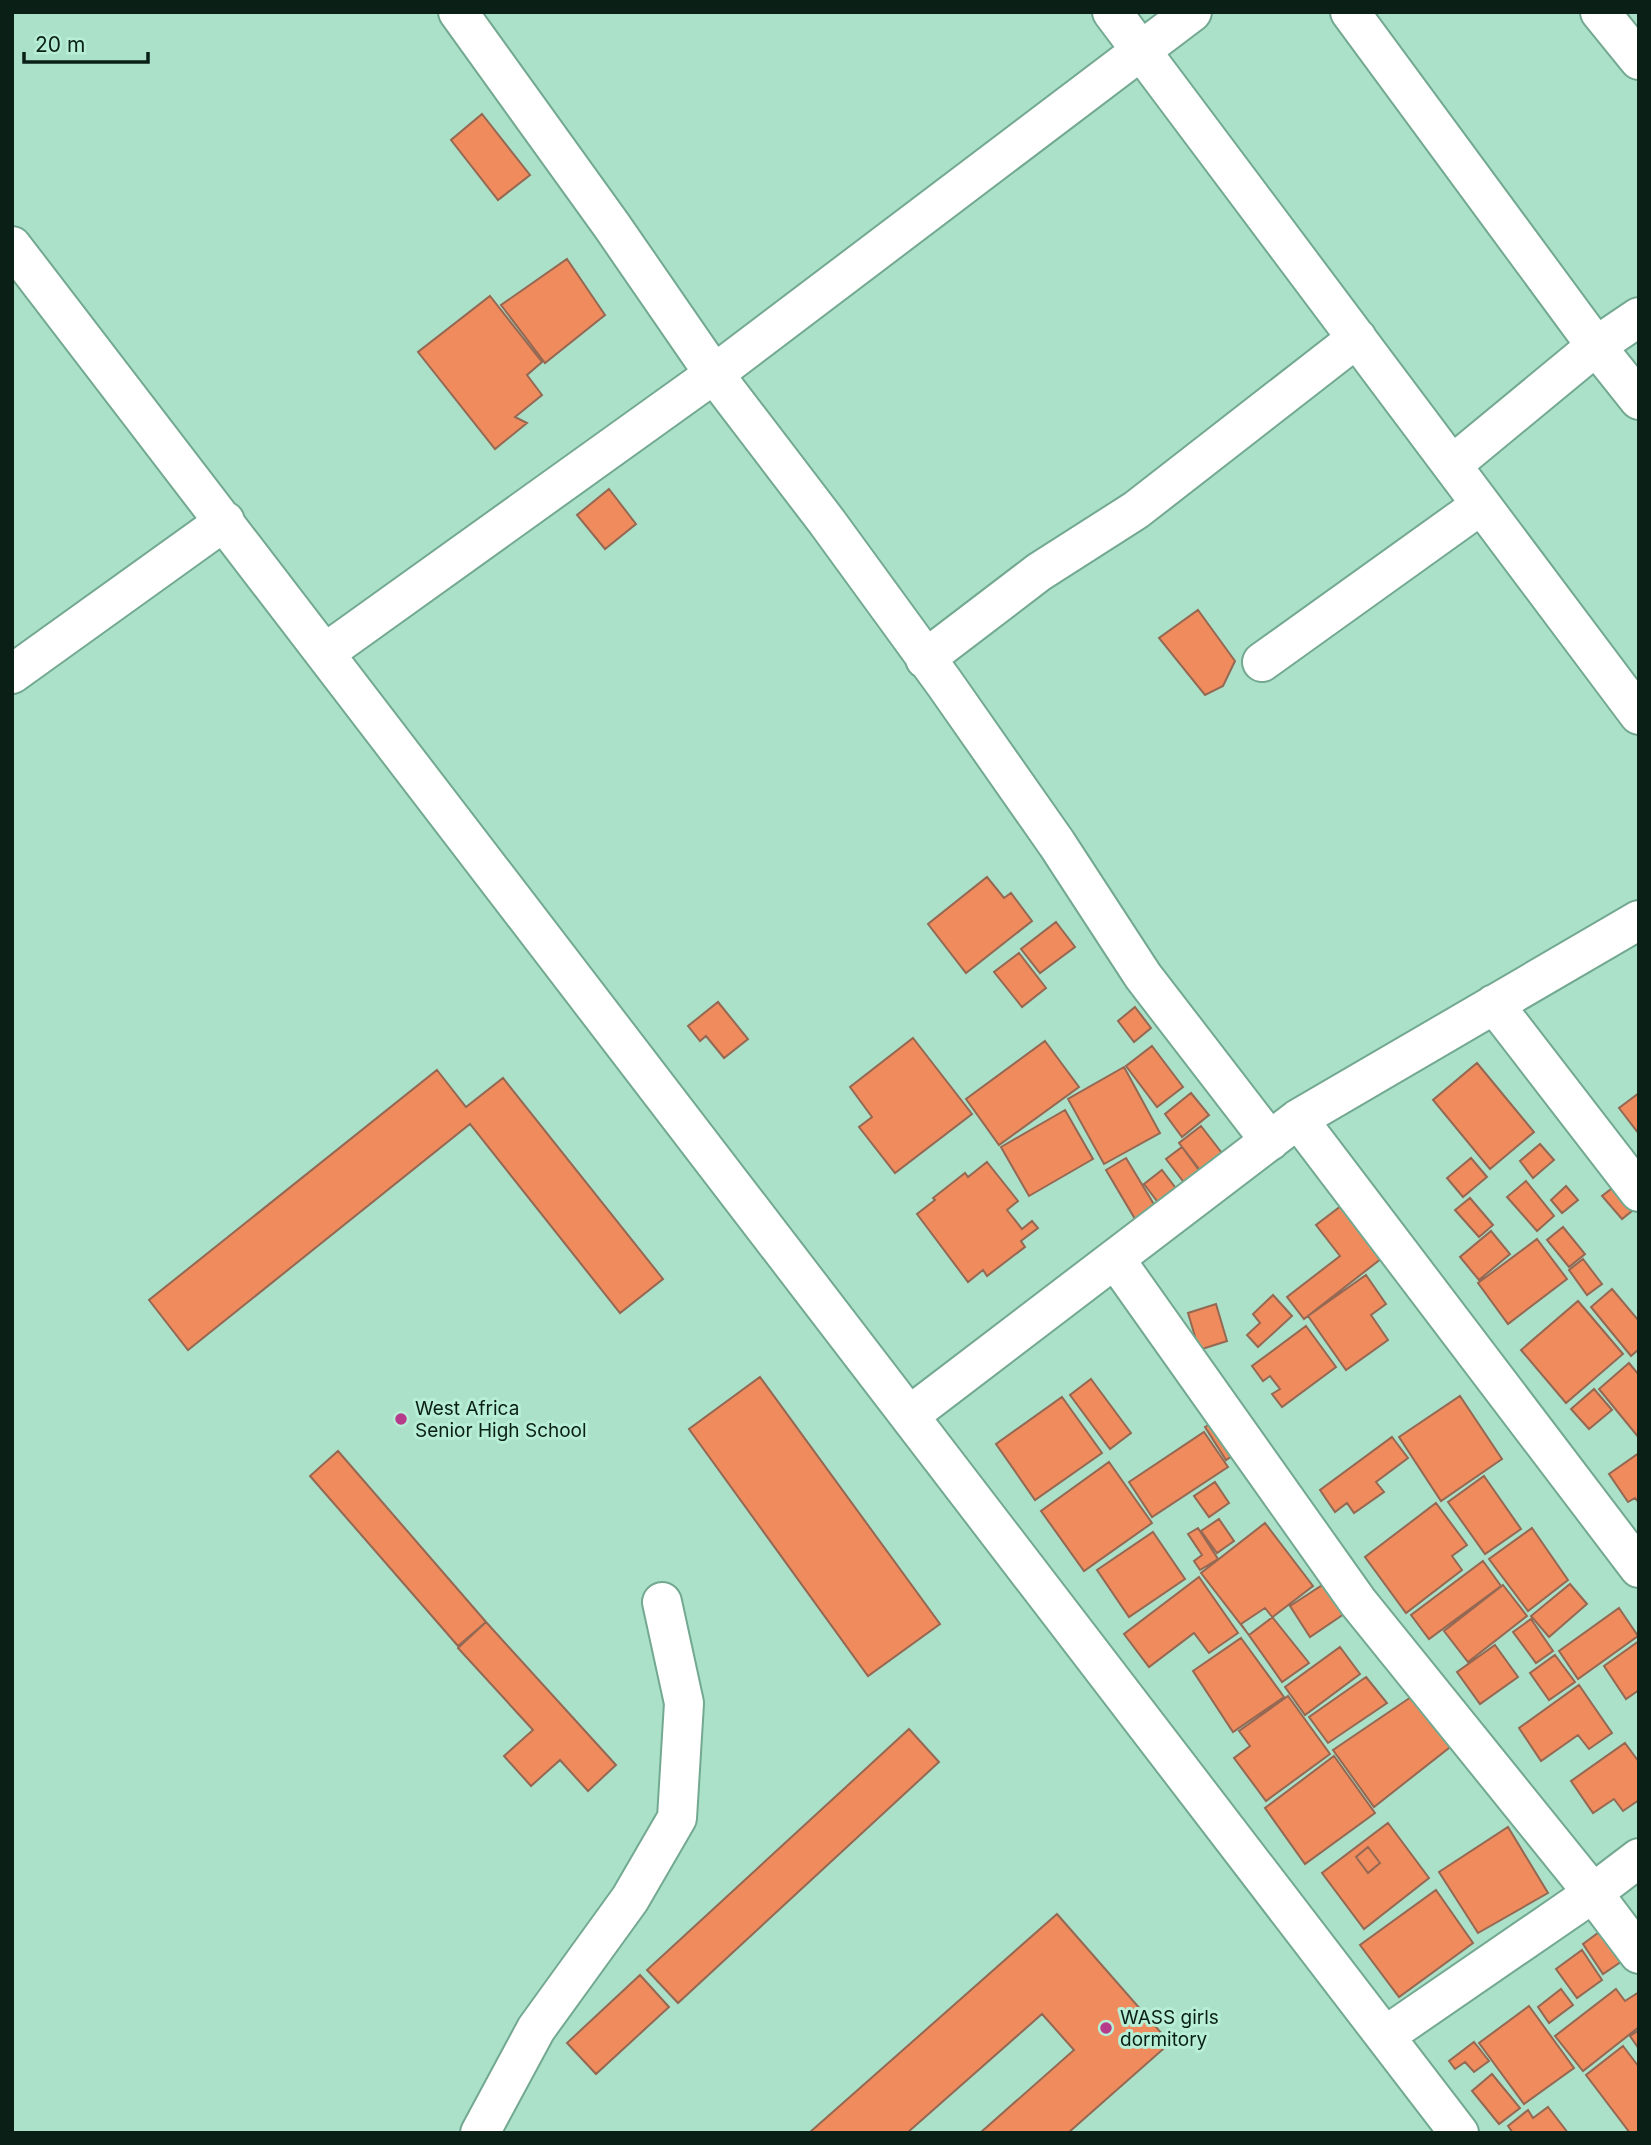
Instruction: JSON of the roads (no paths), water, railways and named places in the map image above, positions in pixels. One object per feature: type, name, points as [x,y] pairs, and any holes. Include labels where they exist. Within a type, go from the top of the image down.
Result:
[{"type":"street","points":[[458,12],[612,226],[714,374],[827,522],[1049,833],[1143,976],[1213,1065],[1284,1130],[1639,1567]]},
{"type":"street","points":[[1112,12],[1639,715]]},
{"type":"street","points":[[325,653],[714,374],[1192,12]]},
{"type":"street","points":[[1350,12],[1596,346],[1639,400]]},
{"type":"street","points":[[1600,12],[1639,61]]},
{"type":"street","points":[[12,246],[1460,2133]]},
{"type":"street","points":[[1452,465],[1596,346],[1639,317]]},
{"type":"street","points":[[925,659],[1039,572],[1136,510],[1357,338]]},
{"type":"street","points":[[1262,662],[1481,505]]},
{"type":"street","points":[[12,674],[225,521]]},
{"type":"street","points":[[910,1415],[1284,1130],[1639,920]]},
{"type":"street","points":[[1494,1004],[1639,1192]]},
{"type":"street","points":[[1115,1259],[1358,1602],[1593,1893],[1639,1954]]},
{"type":"street","points":[[480,2133],[536,2029],[630,1899],[677,1818],[684,1703],[662,1602]]},
{"type":"street","points":[[1385,2036],[1593,1893],[1639,1858]]},
{"type":"place","name":"West Africa Senior High School","points":[[401,1419]]},
{"type":"place","name":"WASS girls dormitory","points":[[1106,2028]]}]
